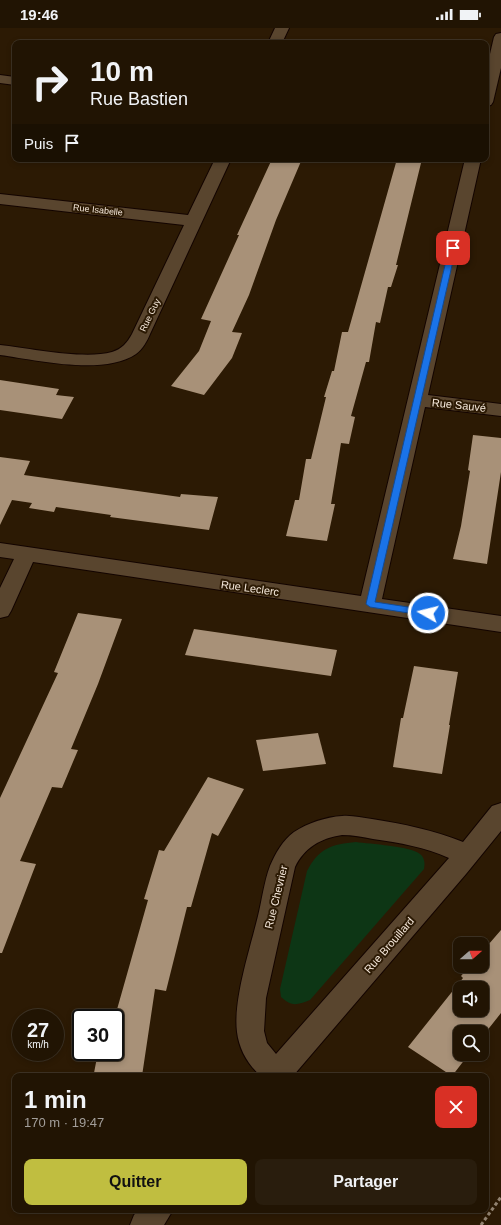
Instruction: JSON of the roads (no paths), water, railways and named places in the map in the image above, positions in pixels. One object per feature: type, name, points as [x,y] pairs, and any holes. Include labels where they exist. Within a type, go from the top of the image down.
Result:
[{"type":"street","points":[[276,40],[282,28]]},
{"type":"street","points":[[489,89],[501,37]]},
{"type":"street","points":[[0,80],[12,81]]},
{"type":"street","name":"Rue Guy","points":[[0,350],[87,360],[122,355],[130,350],[136,344],[141,334],[222,162]]},
{"type":"street","points":[[370,604],[472,162]]},
{"type":"street","name":"Rue Isabelle","points":[[0,199],[195,221]]},
{"type":"street","name":"Rue Sauvé","points":[[418,400],[501,410]]},
{"type":"street","name":"Rue Leclerc","points":[[0,550],[501,624]]},
{"type":"street","points":[[0,611],[26,555]]},
{"type":"street","name":"Rue Brouillard","points":[[277,1073],[501,813]]},
{"type":"street","name":"Rue Chevrier","points":[[275,1073],[257,1052],[252,1040],[250,1014],[252,998],[282,867],[289,853],[297,842],[309,835],[324,830],[338,826],[351,826],[422,837],[449,846],[466,855]]},
{"type":"street","points":[[145,1225],[155,1213]]}]
